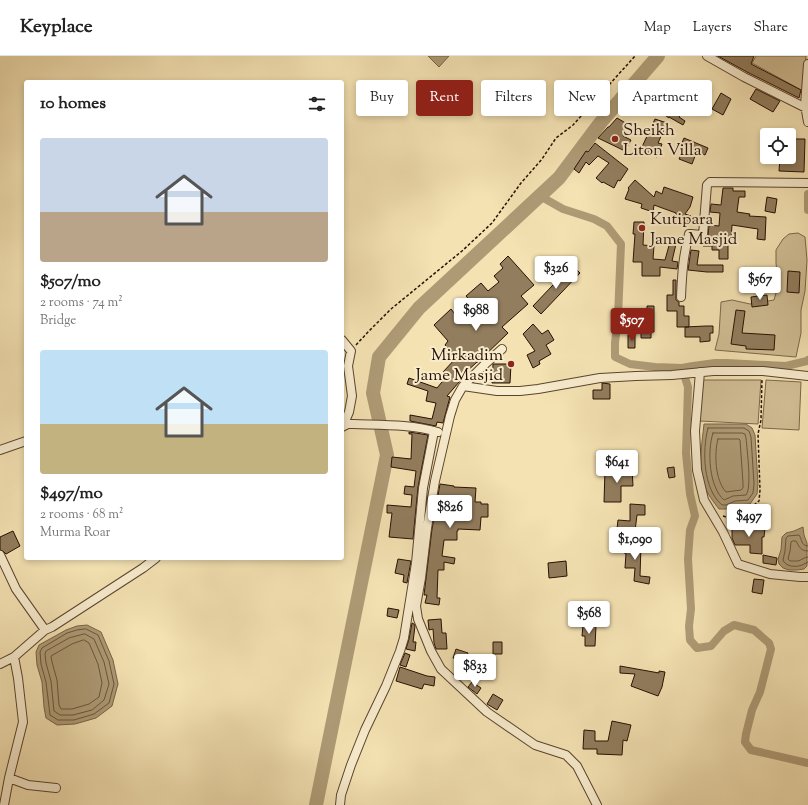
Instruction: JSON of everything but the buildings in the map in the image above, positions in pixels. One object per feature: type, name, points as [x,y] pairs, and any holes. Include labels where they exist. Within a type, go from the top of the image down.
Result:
[{"type":"street","points":[[706,56],[744,77],[806,106]]},
{"type":"street","points":[[808,64],[806,106],[808,122]]},
{"type":"street","points":[[681,297],[682,265],[685,249],[689,234],[703,235],[707,185],[710,182],[808,183]]},
{"type":"street","points":[[344,342],[351,351],[348,366],[352,396],[349,412],[344,423]]},
{"type":"street","points":[[502,349],[464,386],[455,400],[450,416],[435,481],[416,606],[418,619],[431,651],[441,669],[487,712],[535,745],[566,755],[577,766],[597,805]]},
{"type":"street","points":[[464,386],[497,391],[520,391],[600,378],[672,376],[713,371],[763,371],[808,376]]},
{"type":"street","points":[[700,372],[695,431],[698,470],[704,500],[723,532],[738,564],[770,574],[808,577]]},
{"type":"street","points":[[344,426],[353,424],[402,426],[446,434]]},
{"type":"street","points":[[340,805],[351,765],[365,730],[386,686],[404,638],[416,563],[424,488],[434,431]]},
{"type":"street","points":[[0,450],[24,442]]},
{"type":"street","points":[[0,555],[16,589],[45,630]]},
{"type":"street","points":[[0,664],[14,657],[45,630],[144,568],[154,560]]},
{"type":"street","points":[[4,805],[23,722],[14,657]]},
{"type":"street","points":[[9,778],[28,785],[56,788]]},
{"type":"path","points":[[351,351],[391,309],[462,251],[492,223],[521,183],[542,159],[556,138],[573,125],[635,56]]},
{"type":"path","points":[[715,519],[720,516],[734,518],[743,514],[759,501],[758,434],[761,420],[763,371]]},
{"type":"shaded area","points":[[756,56],[806,56],[803,91],[752,63]]},
{"type":"shaded area","points":[[798,233],[805,237],[807,260],[805,291],[801,310],[801,333],[796,357],[715,350],[719,334],[721,302],[732,300],[750,304],[774,300],[778,283],[776,250],[783,239],[789,234]]},
{"type":"shaded area","points":[[702,380],[761,380],[758,424],[700,421]]},
{"type":"shaded area","points":[[766,380],[801,382],[799,430],[762,428]]},
{"type":"water","points":[[428,56],[449,56],[439,67]]},
{"type":"water","points":[[704,424],[746,424],[752,428],[755,435],[758,484],[757,494],[750,504],[735,505],[726,509],[719,509],[708,494],[705,488],[701,469]]},
{"type":"water","points":[[803,527],[807,543],[807,566],[804,569],[797,570],[783,568],[779,564],[778,559],[781,550],[782,537],[786,533]]},
{"type":"water","points":[[87,625],[101,632],[113,660],[118,684],[112,706],[96,718],[75,724],[57,725],[46,718],[42,682],[37,665],[36,652],[39,645],[66,630],[77,626]]},
{"type":"waterway","points":[[316,805],[387,455],[373,393],[379,357],[419,308],[559,178],[601,122],[658,56]]},
{"type":"waterway","points":[[808,194],[808,210]]},
{"type":"waterway","points":[[540,196],[563,209],[594,219],[607,226],[621,244],[615,357],[630,364],[682,368],[688,387],[686,453],[690,494],[695,516],[690,530],[688,559],[691,609],[689,626],[690,640],[697,648],[711,646],[724,631],[734,625],[754,630],[769,643],[771,649],[760,692],[752,710],[745,742],[751,750],[808,763]]},
{"type":"waterway","points":[[682,368],[715,363],[786,366],[808,360]]},
{"type":"place","name":"Sheikh Liton Villa","points":[[615,139]]},
{"type":"place","name":"Kutipara Jame Masjid","points":[[642,228]]},
{"type":"place","name":"Mirkadim Jame Masjid","points":[[511,364]]}]
